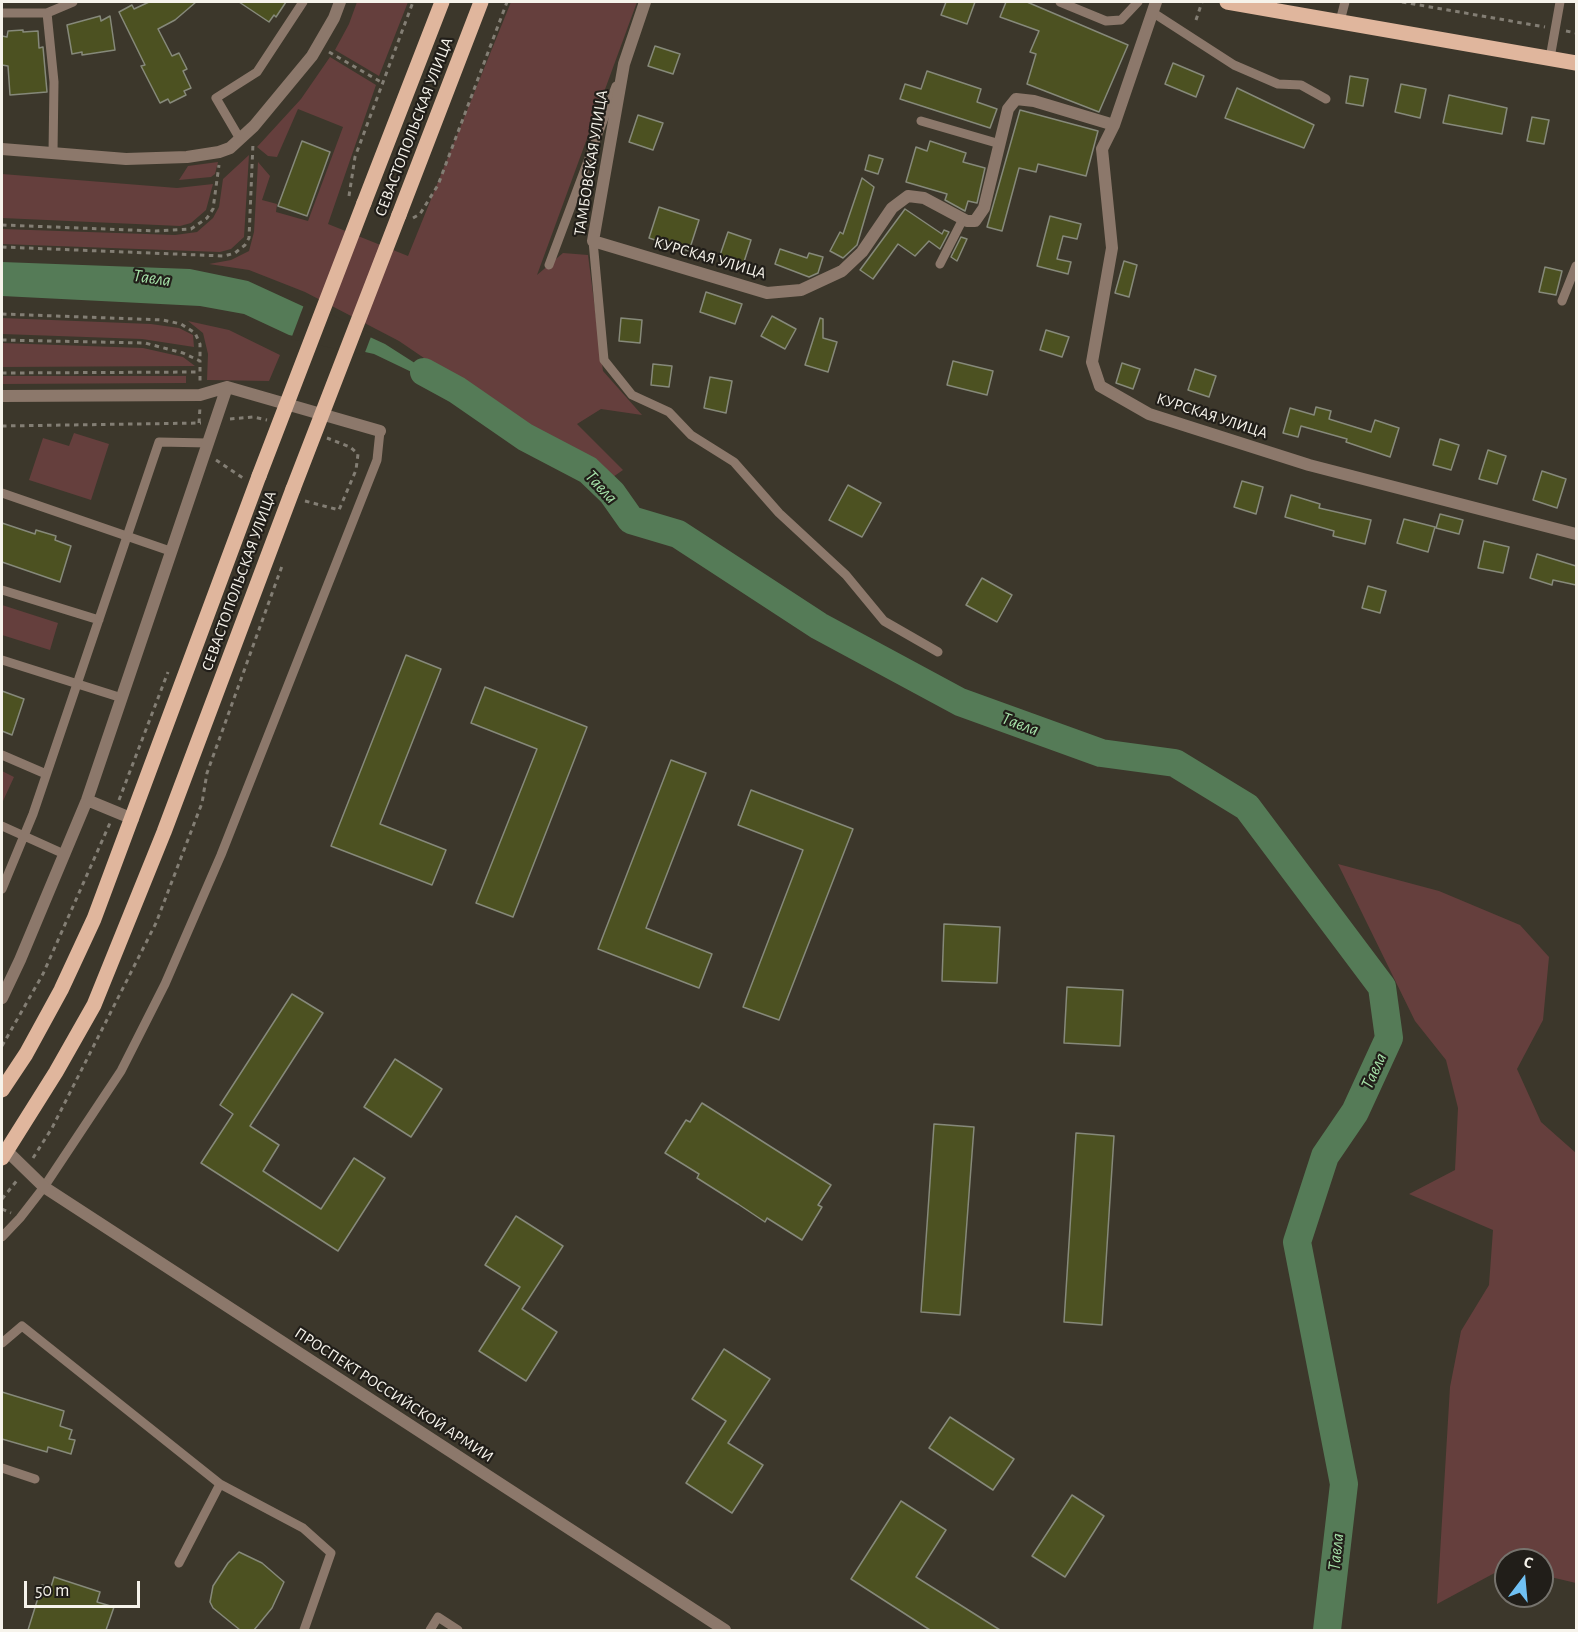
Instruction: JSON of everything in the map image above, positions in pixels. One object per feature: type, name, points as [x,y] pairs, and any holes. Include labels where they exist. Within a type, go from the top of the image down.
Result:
[{"type":"main road","name":"СЕВАСТОПОЛЬСКАЯ УЛИЦА","points":[[2,1090],[26,1054],[61,990],[94,919],[134,819],[253,474],[364,203],[442,2]]},
{"type":"main road","name":"СЕВАСТОПОЛЬСКАЯ УЛИЦА","points":[[4,1154],[56,1072],[98,994],[164,832],[293,489],[405,218],[481,2]]},
{"type":"main road","points":[[1227,2],[1576,63]]},
{"type":"street","points":[[2,149],[126,159],[187,157],[219,152],[240,139],[254,126],[312,56],[334,18],[340,2]]},
{"type":"street","name":"ТАМБОВСКАЯ УЛИЦА","points":[[593,241],[624,64],[645,2]]},
{"type":"street","name":"КУРСКАЯ УЛИЦА","points":[[1154,7],[1114,125],[1102,148],[1113,248],[1092,362],[1101,386],[1149,414],[1309,465],[1576,534]]},
{"type":"street","points":[[963,219],[975,221],[984,208],[1008,110],[1016,99],[1034,101],[1114,125]]},
{"type":"street","name":"КУРСКАЯ УЛИЦА","points":[[593,241],[767,292],[801,290],[842,271],[862,252],[892,208],[908,195],[924,198],[963,219]]},
{"type":"street","points":[[2,998],[87,800],[208,443],[220,425],[227,387]]},
{"type":"street","points":[[2,396],[200,395],[227,387],[380,431]]},
{"type":"street","points":[[87,800],[134,819]]},
{"type":"street","name":"ПРОСПЕКТ РОССИЙСКОЙ АРМИИ","points":[[4,1154],[44,1187],[725,1630]]},
{"type":"lane","points":[[2,14],[47,13],[73,2]]},
{"type":"lane","points":[[240,139],[216,98],[257,72],[303,2]]},
{"type":"lane","points":[[1060,2],[1106,21],[1121,20],[1138,2]]},
{"type":"lane","points":[[1340,21],[1345,2]]},
{"type":"lane","points":[[1550,58],[1560,2]]},
{"type":"lane","points":[[1154,7],[1234,65],[1278,84],[1301,85],[1326,99]]},
{"type":"lane","points":[[47,13],[54,82],[53,153]]},
{"type":"lane","points":[[549,266],[624,64]]},
{"type":"lane","points":[[921,122],[1000,144]]},
{"type":"lane","points":[[940,264],[963,219]]},
{"type":"lane","name":"ТАМБОВСКАЯ УЛИЦА","points":[[593,241],[604,360],[632,395],[669,412],[691,435],[734,462],[779,513],[846,575],[884,621],[938,652]]},
{"type":"lane","points":[[1562,301],[1576,266]]},
{"type":"lane","points":[[2,1237],[44,1187],[121,1071],[165,984],[221,855],[377,460],[380,431]]},
{"type":"lane","points":[[2,889],[25,836],[159,442],[208,443]]},
{"type":"lane","points":[[2,493],[170,551]]},
{"type":"lane","points":[[2,590],[99,620]]},
{"type":"lane","points":[[2,660],[122,698]]},
{"type":"lane","points":[[2,755],[46,774]]},
{"type":"lane","points":[[2,826],[64,854]]},
{"type":"lane","points":[[2,1343],[22,1326],[220,1484],[303,1528],[331,1552],[304,1630]]},
{"type":"lane","points":[[2,1468],[35,1479]]},
{"type":"lane","points":[[179,1563],[220,1484]]},
{"type":"lane","points":[[430,1630],[438,1617],[458,1630]]},
{"type":"path","points":[[349,197],[355,157],[381,82],[413,2]]},
{"type":"path","points":[[405,218],[420,214],[438,184],[507,2]]},
{"type":"path","points":[[1196,20],[1202,2]]},
{"type":"path","points":[[1402,2],[1576,33]]},
{"type":"path","points":[[328,51],[381,82]]},
{"type":"path","points":[[2,247],[224,256],[235,253],[245,245],[249,238],[254,126]]},
{"type":"path","points":[[2,225],[164,231],[191,229],[207,218],[213,209],[220,177],[219,152]]},
{"type":"path","points":[[2,314],[163,320],[182,324],[195,333],[200,344],[199,423]]},
{"type":"path","points":[[2,340],[145,343],[183,353],[200,361]]},
{"type":"path","points":[[2,373],[200,372]]},
{"type":"path","points":[[2,426],[199,423],[220,425]]},
{"type":"path","points":[[213,458],[243,478],[253,474]]},
{"type":"path","points":[[305,501],[339,510]]},
{"type":"path","points":[[2,1046],[44,974],[114,811],[170,667]]},
{"type":"shaded area","points":[[357,2],[408,2],[379,76],[335,50],[349,24]]},
{"type":"shaded area","points":[[511,2],[637,2],[537,275],[563,253],[588,255],[603,371],[642,415],[601,409],[577,424],[623,470],[613,477],[518,422],[399,341],[305,292],[249,270],[209,264],[231,260],[249,251],[254,232],[258,162],[270,176],[262,200],[277,204],[276,212],[308,221],[343,127],[298,109],[277,157],[268,156],[257,147],[301,99],[330,57],[376,85],[328,224],[408,256]]},
{"type":"shaded area","points":[[249,155],[244,237],[231,249],[220,252],[2,244],[2,229],[175,235],[197,232],[213,218],[219,207],[223,179]]},
{"type":"shaded area","points":[[218,162],[215,174],[211,177],[179,180],[188,166]]},
{"type":"shaded area","points":[[2,174],[177,188],[213,184],[206,210],[191,223],[180,226],[2,218]]},
{"type":"shaded area","points":[[2,318],[151,324],[179,328],[193,335],[194,347],[142,339],[2,334]]},
{"type":"shaded area","points":[[188,321],[229,330],[280,355],[269,381],[207,380],[208,354],[203,333]]},
{"type":"shaded area","points":[[2,343],[143,348],[183,357],[195,366],[2,367]]},
{"type":"shaded area","points":[[2,376],[186,376],[186,383],[2,384]]},
{"type":"shaded area","points":[[74,433],[109,444],[91,500],[29,480],[43,438],[69,446]]},
{"type":"shaded area","points":[[2,605],[58,623],[50,650],[2,635]]},
{"type":"shaded area","points":[[2,771],[14,777],[3,801],[2,800]]},
{"type":"shaded area","points":[[1338,864],[1439,891],[1520,925],[1549,957],[1543,1020],[1517,1069],[1541,1122],[1576,1153],[1576,1583],[1554,1578],[1554,1548],[1494,1548],[1494,1573],[1437,1604],[1450,1387],[1461,1331],[1489,1285],[1493,1230],[1409,1194],[1455,1170],[1458,1108],[1446,1060],[1415,1021]]},
{"type":"water","points":[[2,262],[190,269],[248,281],[385,344],[457,390],[422,377],[374,354],[289,335],[244,314],[200,306],[2,296]]},
{"type":"pier","points":[[305,302],[372,334],[364,355],[291,339]]},
{"type":"building","points":[[149,2],[196,2],[175,20],[158,29],[172,56],[179,53],[187,69],[183,71],[191,88],[184,91],[186,95],[170,103],[168,99],[160,103],[141,66],[145,65],[119,12],[132,5],[134,9]]},
{"type":"building","points":[[239,2],[286,2],[276,17],[274,15],[269,22]]},
{"type":"building","points":[[946,2],[975,2],[967,24],[941,15]]},
{"type":"building","points":[[1006,2],[1027,2],[1128,45],[1099,112],[1027,84],[1036,54],[1030,52],[1039,31],[1000,17]]},
{"type":"building","points":[[100,16],[101,21],[110,16],[115,50],[82,55],[82,52],[72,54],[67,25]]},
{"type":"building","points":[[23,30],[23,32],[38,31],[39,48],[43,47],[47,92],[10,95],[8,66],[2,65],[2,36],[7,37],[8,31]]},
{"type":"building","points":[[655,46],[680,54],[673,74],[648,66]]},
{"type":"building","points":[[1173,63],[1204,76],[1196,97],[1165,84]]},
{"type":"building","points":[[927,71],[981,89],[977,102],[997,109],[990,128],[900,99],[905,84],[921,89]]},
{"type":"building","points":[[1350,76],[1368,79],[1363,106],[1346,103]]},
{"type":"building","points":[[1401,84],[1426,89],[1420,118],[1395,112]]},
{"type":"building","points":[[1237,88],[1314,125],[1304,148],[1225,118]]},
{"type":"building","points":[[1449,95],[1507,108],[1502,134],[1443,123]]},
{"type":"building","points":[[1020,110],[1098,131],[1086,176],[1038,164],[1036,172],[1019,168],[1002,231],[987,227]]},
{"type":"building","points":[[638,115],[663,123],[653,150],[629,142]]},
{"type":"building","points":[[1532,117],[1549,120],[1544,144],[1527,141]]},
{"type":"building","points":[[302,141],[330,152],[307,216],[278,206]]},
{"type":"building","points":[[930,141],[966,153],[963,162],[985,168],[977,203],[968,201],[965,211],[945,200],[947,194],[906,182],[916,147],[927,151]]},
{"type":"building","points":[[869,155],[883,159],[878,174],[865,170]]},
{"type":"building","points":[[862,178],[874,187],[857,245],[843,258],[830,251],[840,232],[843,234]]},
{"type":"building","points":[[659,207],[699,220],[689,251],[649,238]]},
{"type":"building","points":[[905,209],[942,234],[944,230],[949,232],[940,249],[929,241],[915,256],[898,244],[873,279],[860,270]]},
{"type":"building","points":[[1050,216],[1081,224],[1077,239],[1063,236],[1057,259],[1071,262],[1068,274],[1037,266]]},
{"type":"building","points":[[728,232],[751,240],[743,265],[719,258]]},
{"type":"building","points":[[961,237],[967,239],[957,261],[951,257]]},
{"type":"building","points":[[780,249],[807,258],[809,253],[823,257],[818,273],[809,277],[775,264]]},
{"type":"building","points":[[1124,261],[1137,265],[1129,297],[1115,293]]},
{"type":"building","points":[[1545,267],[1562,271],[1556,295],[1539,292]]},
{"type":"building","points":[[706,292],[742,304],[735,324],[700,312]]},
{"type":"building","points":[[772,316],[796,329],[785,349],[761,336]]},
{"type":"building","points":[[621,318],[642,320],[640,343],[619,341]]},
{"type":"building","points":[[820,318],[823,319],[823,338],[837,342],[828,372],[805,365]]},
{"type":"building","points":[[1046,330],[1069,337],[1062,357],[1040,350]]},
{"type":"building","points":[[953,361],[993,371],[987,395],[947,385]]},
{"type":"building","points":[[1122,363],[1140,369],[1133,389],[1116,383]]},
{"type":"building","points":[[653,364],[672,366],[669,387],[651,385]]},
{"type":"building","points":[[1195,369],[1216,376],[1209,397],[1188,390]]},
{"type":"building","points":[[710,377],[732,381],[726,413],[704,408]]},
{"type":"building","points":[[1316,407],[1331,411],[1329,419],[1371,432],[1375,420],[1399,428],[1390,457],[1346,442],[1347,439],[1301,426],[1298,437],[1283,433],[1290,408],[1314,415]]},
{"type":"building","points":[[1440,439],[1459,445],[1451,470],[1433,465]]},
{"type":"building","points":[[1488,450],[1506,456],[1497,484],[1479,479]]},
{"type":"building","points":[[1542,471],[1566,479],[1557,508],[1533,500]]},
{"type":"building","points":[[1242,481],[1263,487],[1256,514],[1234,507]]},
{"type":"building","points":[[848,485],[881,503],[862,537],[829,520]]},
{"type":"building","points":[[1291,495],[1320,504],[1319,508],[1371,520],[1365,544],[1333,536],[1334,531],[1285,517]]},
{"type":"building","points":[[1440,514],[1463,520],[1459,534],[1436,528]]},
{"type":"building","points":[[1404,519],[1435,527],[1428,552],[1397,543]]},
{"type":"building","points":[[2,523],[35,534],[36,530],[56,536],[55,540],[71,546],[60,582],[2,562]]},
{"type":"building","points":[[1484,541],[1509,547],[1503,573],[1478,568]]},
{"type":"building","points":[[1537,554],[1576,566],[1576,585],[1553,580],[1552,585],[1530,578]]},
{"type":"building","points":[[982,578],[1012,595],[997,622],[966,605]]},
{"type":"building","points":[[1368,586],[1386,591],[1380,613],[1362,608]]},
{"type":"building","points":[[406,655],[441,669],[380,824],[446,850],[432,885],[331,846]]},
{"type":"building","points":[[485,687],[587,727],[513,917],[476,903],[537,749],[471,723]]},
{"type":"building","points":[[2,691],[24,699],[12,735],[2,731]]},
{"type":"building","points":[[671,760],[706,773],[646,928],[712,954],[699,988],[598,949]]},
{"type":"building","points":[[751,790],[853,829],[779,1020],[743,1007],[803,850],[738,825]]},
{"type":"building","points":[[944,924],[1000,927],[997,983],[942,981]]},
{"type":"building","points":[[1067,987],[1123,990],[1120,1046],[1064,1043]]},
{"type":"building","points":[[292,994],[323,1013],[250,1126],[279,1145],[263,1171],[321,1209],[354,1158],[385,1178],[338,1251],[201,1163],[233,1114],[220,1105]]},
{"type":"building","points":[[395,1059],[442,1089],[411,1137],[364,1107]]},
{"type":"building","points":[[702,1103],[831,1185],[818,1205],[822,1207],[802,1240],[767,1218],[765,1222],[697,1178],[699,1174],[665,1153],[686,1120],[690,1122]]},
{"type":"building","points":[[934,1124],[974,1127],[960,1315],[921,1312]]},
{"type":"building","points":[[1076,1133],[1114,1136],[1102,1325],[1064,1322]]},
{"type":"building","points":[[516,1216],[563,1246],[522,1309],[557,1332],[526,1381],[479,1351],[520,1287],[485,1265]]},
{"type":"building","points":[[724,1349],[770,1379],[728,1443],[763,1465],[732,1513],[686,1483],[726,1421],[692,1399]]},
{"type":"building","points":[[2,1392],[64,1411],[60,1426],[72,1430],[69,1439],[75,1440],[71,1454],[48,1447],[47,1452],[2,1439]]},
{"type":"building","points":[[950,1417],[1014,1459],[993,1490],[929,1448]]},
{"type":"building","points":[[1072,1495],[1104,1516],[1065,1577],[1032,1556]]},
{"type":"building","points":[[901,1501],[946,1530],[916,1577],[1000,1630],[930,1630],[851,1579]]},
{"type":"building","points":[[239,1552],[262,1563],[284,1582],[272,1608],[254,1630],[240,1630],[213,1608],[210,1602],[213,1586],[228,1563]]},
{"type":"building","points":[[54,1577],[100,1592],[97,1602],[114,1607],[106,1630],[28,1630],[42,1585],[51,1587]]},
{"type":"waterway","name":"Тавла","points":[[424,372],[457,390],[525,437],[588,470],[612,493],[631,520],[678,534],[819,626],[960,702],[1101,753],[1175,763],[1247,807],[1382,987],[1389,1038],[1355,1112],[1325,1156],[1297,1242],[1344,1484],[1327,1630]]}]
